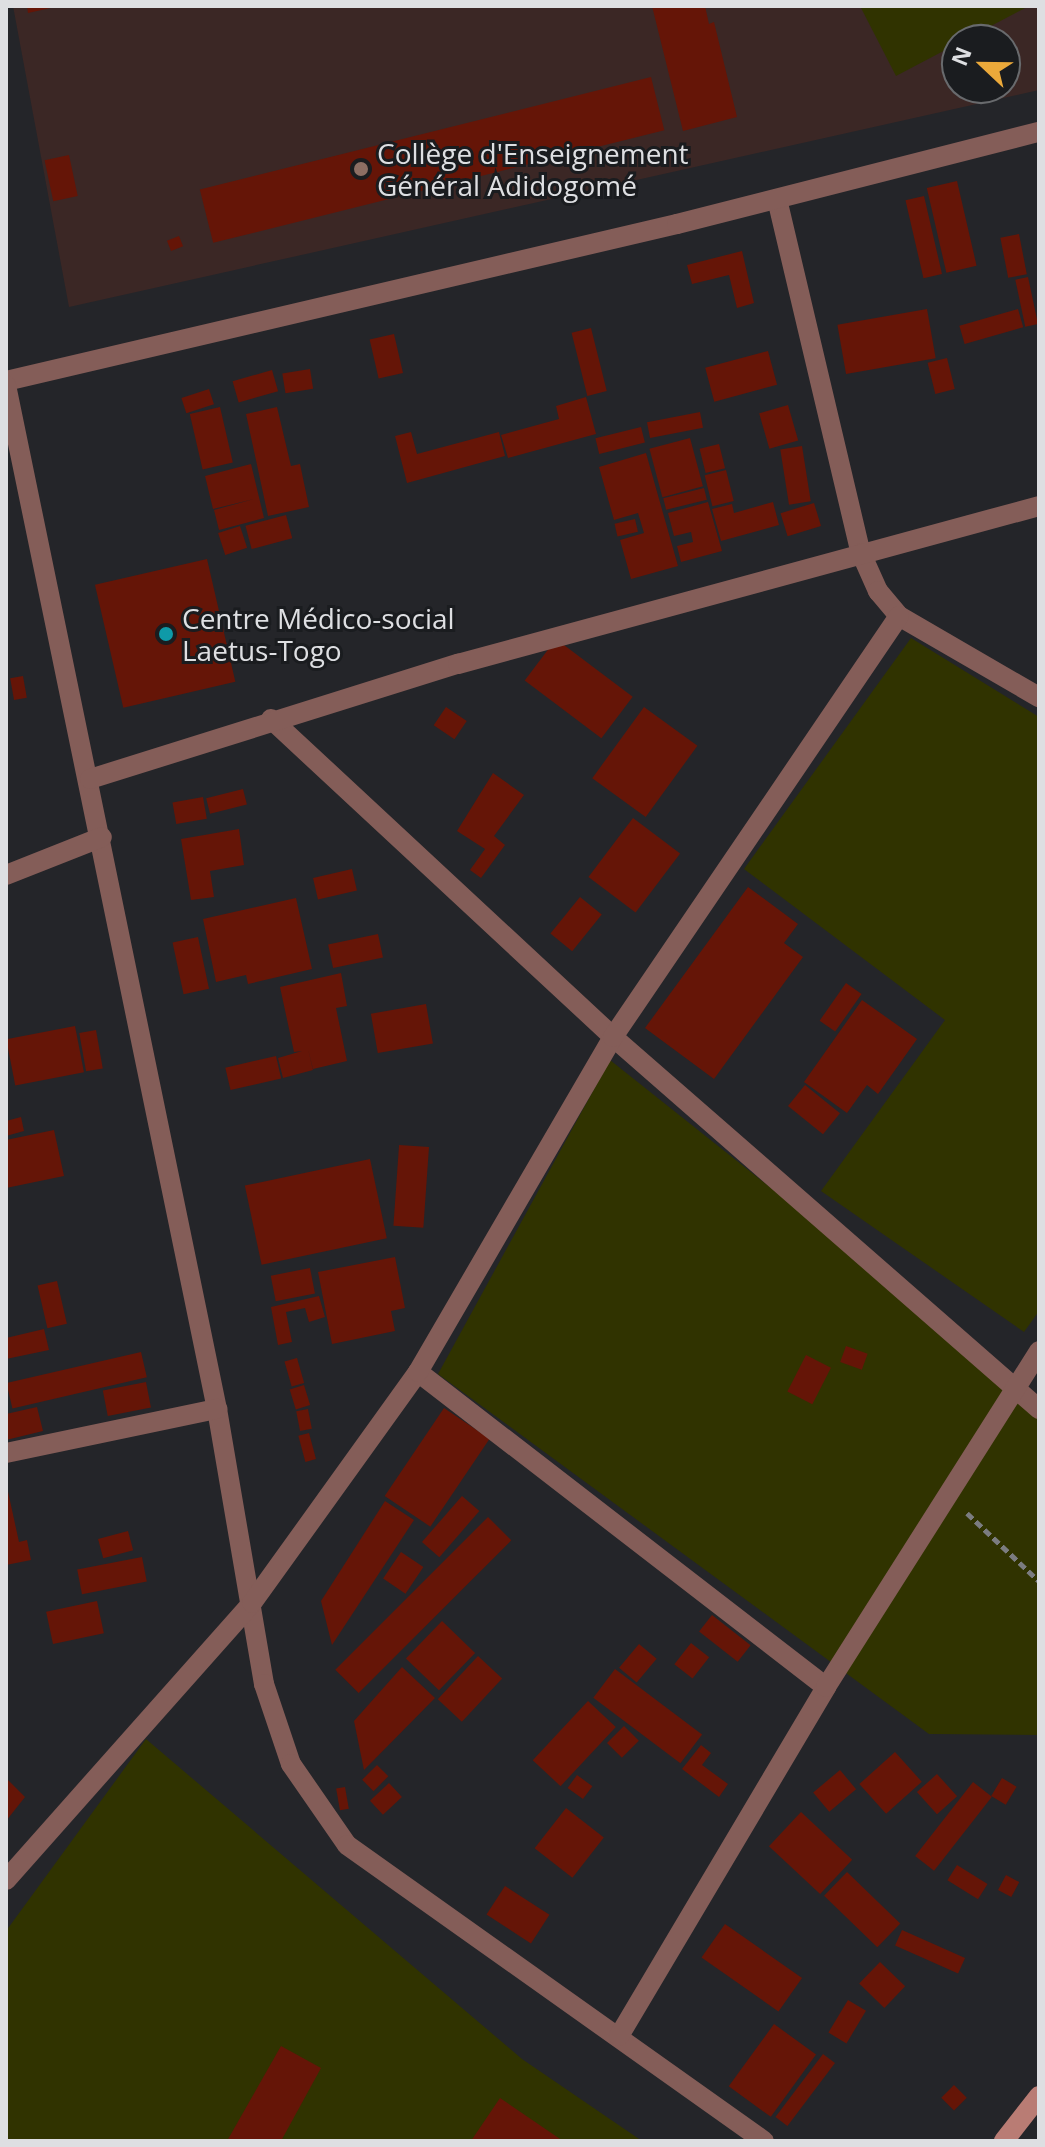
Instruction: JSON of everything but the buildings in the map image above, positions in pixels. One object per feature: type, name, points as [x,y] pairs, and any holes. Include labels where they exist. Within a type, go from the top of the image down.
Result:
[{"type":"main road","points":[[1004,2141],[1039,2096]]},
{"type":"street","points":[[764,2141],[347,1845],[330,1825],[291,1764],[264,1684],[217,1409],[102,837],[6,383],[777,199],[1039,132]]},
{"type":"street","points":[[777,199],[861,553],[878,591],[899,616],[1039,697]]},
{"type":"street","points":[[90,779],[271,719],[1039,506]]},
{"type":"street","points":[[6,1880],[252,1603],[418,1372],[613,1037],[899,616]]},
{"type":"street","points":[[271,719],[613,1037],[1039,1409]]},
{"type":"street","points":[[6,875],[102,837]]},
{"type":"street","points":[[619,2036],[826,1687],[1019,1389],[1039,1351]]},
{"type":"street","points":[[418,1372],[826,1687]]},
{"type":"street","points":[[6,1453],[217,1409]]},
{"type":"path","points":[[948,1497],[1008,1546],[1039,1581]]},
{"type":"shaded area","name":"Collège d'Enseignement Général Adidogomé","points":[[13,6],[1039,6],[1039,90],[1021,94],[1021,24],[941,24],[941,104],[976,104],[69,307]]},
{"type":"shaded area","points":[[860,6],[1029,6],[995,24],[941,24],[941,52],[896,76]]},
{"type":"shaded area","points":[[911,638],[1039,717],[1039,1311],[1024,1332],[821,1191],[945,1020],[744,869]]},
{"type":"shaded area","points":[[610,1060],[1039,1401],[1039,1735],[929,1734],[438,1374]]},
{"type":"shaded area","points":[[146,1739],[522,2059],[642,2141],[6,2141],[6,1931]]},
{"type":"place","name":"Collège d'Enseignement Général Adidogomé","points":[[361,169]]},
{"type":"place","name":"Centre Médico-social Laetus-Togo","points":[[166,634]]}]
